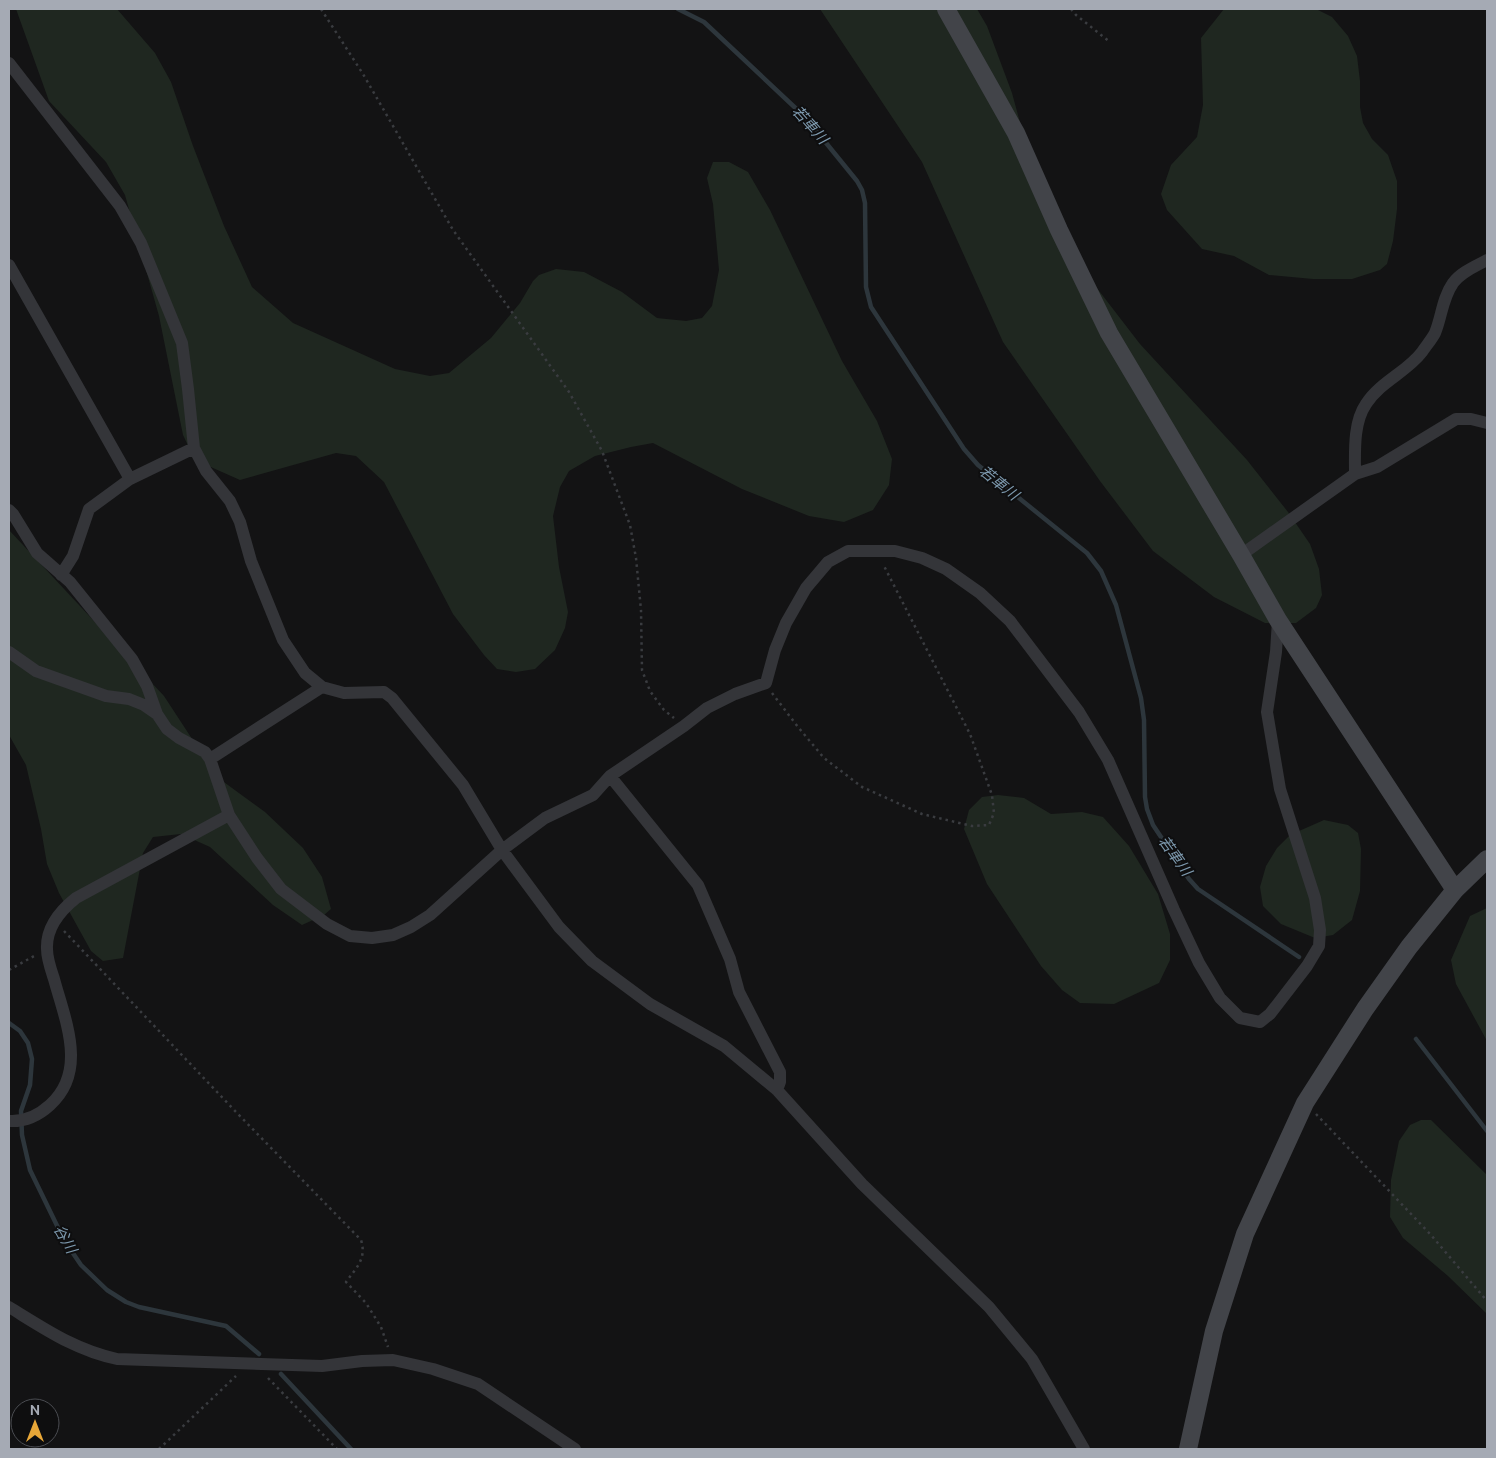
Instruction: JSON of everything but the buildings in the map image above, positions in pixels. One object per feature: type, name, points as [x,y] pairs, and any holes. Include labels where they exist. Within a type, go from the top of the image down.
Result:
[{"type":"street","points":[[946,9],[1016,133],[1059,230],[1109,333],[1278,620],[1455,890]]},
{"type":"street","points":[[9,63],[120,206],[141,242],[182,342],[194,448],[206,471],[230,501],[237,515],[251,561],[283,640],[305,673],[322,687],[344,693],[384,692],[392,698],[463,785],[502,850],[559,927],[592,961],[650,1004],[724,1046],[777,1090],[862,1184],[989,1308],[1032,1359],[1084,1449]]},
{"type":"street","points":[[1355,474],[1355,451],[1359,421],[1366,404],[1378,390],[1421,354],[1435,333],[1444,299],[1454,282],[1470,269],[1487,260]]},
{"type":"street","points":[[9,265],[130,479]]},
{"type":"street","points":[[1241,555],[1355,474],[1377,467],[1456,419],[1471,419],[1487,423]]},
{"type":"street","points":[[61,575],[73,556],[89,509],[130,479],[194,448]]},
{"type":"street","points":[[9,510],[37,553],[70,582],[132,659],[147,686],[157,714],[167,730],[205,752],[210,759],[229,815],[257,858],[281,889],[327,924],[350,936],[372,938],[394,935],[430,915],[502,850],[545,818],[593,795],[610,776],[684,726],[707,708],[735,694],[766,683],[775,650],[786,623],[806,588],[828,562],[848,552],[895,552],[922,558],[946,568],[980,593],[1010,620],[1079,712],[1108,760],[1199,963],[1220,998],[1240,1018],[1260,1022],[1270,1014],[1307,966],[1319,946],[1320,930],[1315,898],[1280,789],[1267,712],[1276,652],[1278,620]]},
{"type":"street","points":[[9,652],[36,671],[106,696],[129,699],[144,705],[157,714]]},
{"type":"street","points":[[210,759],[322,687]]},
{"type":"street","points":[[610,776],[698,885],[730,959],[738,992],[780,1072],[780,1082],[777,1090]]},
{"type":"street","points":[[16,1121],[42,1112],[58,1098],[66,1085],[70,1073],[71,1049],[68,1030],[47,949],[49,934],[55,920],[65,907],[76,898],[229,815]]},
{"type":"street","points":[[1188,1449],[1214,1331],[1245,1234],[1305,1103],[1376,993],[1409,947],[1455,890],[1487,859]]},
{"type":"street","points":[[9,1307],[74,1346],[98,1355],[131,1360],[322,1366],[362,1361],[392,1360],[433,1369],[478,1384],[575,1449]]},
{"type":"path","points":[[321,9],[363,74],[453,230],[568,392],[602,452],[630,525],[636,558],[642,670],[650,692],[664,710],[684,726]]},
{"type":"path","points":[[1071,9],[1110,42]]},
{"type":"path","points":[[766,683],[798,727],[824,758],[862,787],[922,814],[972,826],[989,825],[994,813],[992,796],[970,734],[876,552]]},
{"type":"path","points":[[55,920],[361,1240],[364,1249],[363,1258],[346,1282],[366,1303],[380,1327],[392,1360]]},
{"type":"path","points":[[9,970],[47,949]]},
{"type":"path","points":[[1305,1103],[1431,1235],[1487,1301]]},
{"type":"path","points":[[159,1449],[252,1364],[337,1449]]},
{"type":"shaded area","points":[[16,9],[117,9],[155,53],[171,82],[224,226],[252,287],[293,323],[395,369],[430,376],[449,373],[491,338],[520,303],[533,281],[539,275],[556,269],[584,272],[622,292],[657,318],[686,321],[702,318],[712,306],[719,270],[713,204],[707,178],[713,162],[729,162],[748,172],[770,210],[842,361],[877,421],[892,459],[889,485],[873,510],[844,522],[809,516],[742,489],[653,443],[595,456],[569,471],[560,487],[553,516],[559,567],[568,612],[565,628],[555,650],[535,669],[516,672],[497,669],[453,614],[384,482],[356,456],[336,453],[240,480],[195,460],[183,435],[159,316],[125,195],[106,162],[49,101]]},
{"type":"shaded area","points":[[820,9],[977,9],[987,26],[1012,93],[1027,148],[1083,270],[1140,344],[1247,460],[1288,512],[1310,544],[1319,569],[1322,595],[1316,608],[1296,623],[1265,623],[1214,597],[1153,551],[1100,481],[1003,342],[922,162]]},
{"type":"shaded area","points":[[1224,9],[1316,9],[1332,17],[1348,36],[1357,56],[1360,81],[1360,107],[1363,123],[1372,139],[1388,155],[1397,181],[1397,209],[1393,241],[1387,264],[1380,270],[1352,279],[1313,279],[1269,275],[1234,256],[1202,249],[1167,210],[1161,194],[1171,165],[1197,137],[1203,105],[1201,38]]},
{"type":"shaded area","points":[[9,530],[164,696],[217,777],[265,812],[303,848],[322,877],[331,909],[324,915],[302,925],[273,905],[210,847],[181,834],[153,837],[143,853],[123,958],[103,961],[91,951],[59,893],[47,864],[26,765],[9,735]]},
{"type":"shaded area","points":[[998,795],[1024,798],[1051,814],[1082,812],[1103,817],[1129,846],[1158,894],[1170,934],[1170,960],[1159,983],[1114,1004],[1080,1003],[1062,990],[1041,966],[987,884],[964,829],[969,810],[982,797]]},
{"type":"shaded area","points":[[1324,820],[1348,825],[1358,833],[1361,849],[1360,891],[1352,920],[1333,935],[1315,938],[1281,924],[1263,906],[1260,887],[1266,866],[1277,848],[1290,835]]},
{"type":"shaded area","points":[[1487,908],[1487,1041],[1456,984],[1451,960],[1470,916]]},
{"type":"shaded area","points":[[1421,1120],[1431,1120],[1487,1175],[1487,1314],[1448,1276],[1403,1238],[1390,1217],[1391,1180],[1399,1141],[1410,1125]]},
{"type":"waterway","name":"若車川","points":[[678,9],[704,22],[805,117],[857,181],[862,190],[865,203],[866,287],[871,307],[964,449],[978,465],[1087,553],[1101,571],[1116,605],[1141,698],[1144,720],[1145,797],[1153,825],[1189,879],[1198,889],[1299,957]]},
{"type":"waterway","name":"谷川","points":[[9,1023],[20,1031],[28,1043],[32,1059],[30,1085],[21,1111],[22,1135],[30,1170],[64,1240],[81,1265],[107,1290],[126,1302],[139,1307],[226,1326],[259,1354]]},
{"type":"waterway","name":"若車川","points":[[1416,1039],[1487,1131]]},
{"type":"waterway","name":"谷川","points":[[281,1374],[351,1449]]}]
